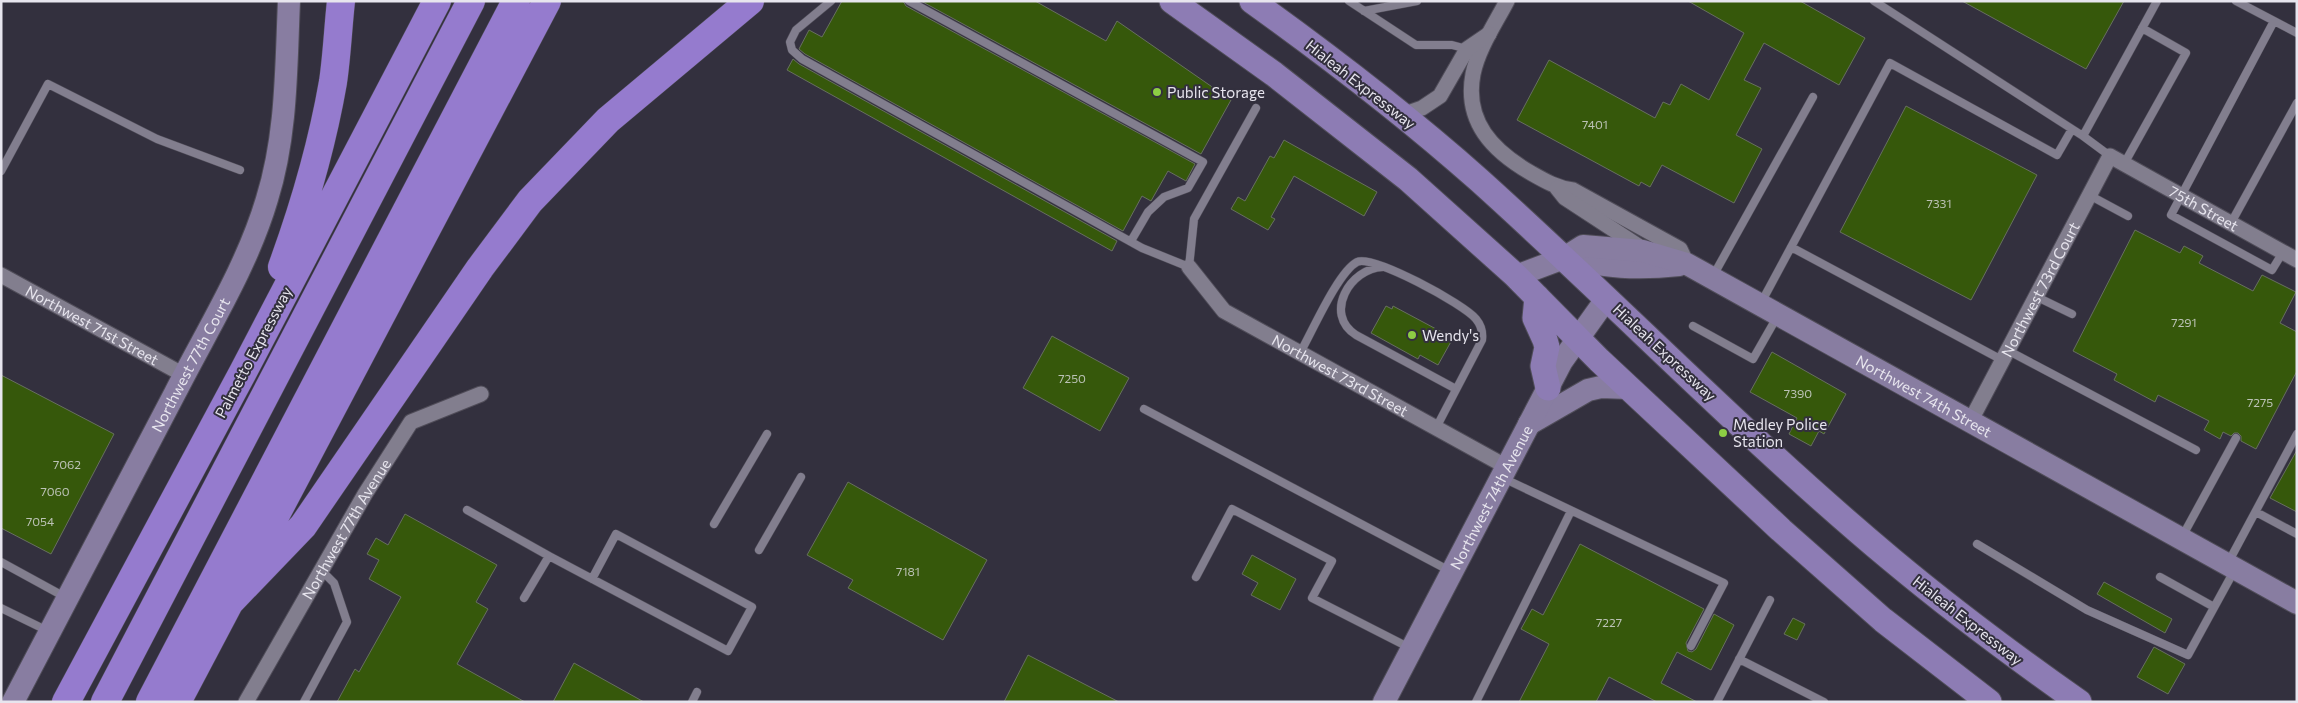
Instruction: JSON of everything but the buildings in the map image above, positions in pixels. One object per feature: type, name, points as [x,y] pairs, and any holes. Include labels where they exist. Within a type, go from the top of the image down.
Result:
[{"type":"highway","points":[[243,372],[298,222],[318,152],[333,81],[341,1]]},
{"type":"highway","name":"Palmetto Expressway","points":[[66,702],[243,372],[437,1]]},
{"type":"highway","points":[[106,702],[470,1]]},
{"type":"highway","points":[[150,702],[516,1]]},
{"type":"highway","points":[[177,702],[547,1]]},
{"type":"highway","points":[[229,603],[303,526],[469,283],[530,201],[608,120],[750,1]]},
{"type":"main road","points":[[1172,1],[1233,43],[1349,131],[1440,207],[1516,276],[1628,388],[1830,575],[1883,620],[1990,702]]},
{"type":"main road","name":"Hialeah Expressway","points":[[1252,1],[1402,115],[1477,178],[1786,466],[1890,559],[1992,640],[2079,702]]},
{"type":"main road","points":[[1537,297],[1535,318],[1542,331],[1547,348],[1543,366],[1548,388]]},
{"type":"street","name":"Northwest 77th Court","points":[[13,702],[242,262],[267,199],[279,151],[289,1]]},
{"type":"street","points":[[1402,115],[1422,108],[1440,96],[1466,49],[1491,33],[1507,1]]},
{"type":"street","name":"Northwest 74th Street","points":[[1491,33],[1474,74],[1472,97],[1483,131],[1496,149],[1512,162],[1557,188],[1565,198],[1648,252]]},
{"type":"street","name":"75th Street","points":[[2110,156],[2293,257]]},
{"type":"street","name":"Northwest 73rd Court","points":[[1970,422],[2110,156]]},
{"type":"street","name":"Northwest 74th Street","points":[[1557,188],[1573,190],[1680,249],[1678,265],[1712,278],[2297,603]]},
{"type":"street","points":[[1516,276],[1564,258],[1583,246],[1648,252],[1678,265]]},
{"type":"street","points":[[1564,258],[1598,265],[1639,269],[1678,265]]},
{"type":"street","name":"Northwest 73rd Street","points":[[1189,267],[1224,311],[1436,428],[1504,472]]},
{"type":"street","name":"Northwest 71st Street","points":[[1,275],[184,375]]},
{"type":"street","name":"Northwest 74th Avenue","points":[[1388,699],[1412,649],[1548,388],[1577,338],[1607,298]]},
{"type":"street","points":[[1529,424],[1588,390],[1601,387],[1628,388]]},
{"type":"street","name":"Northwest 77th Avenue","points":[[246,702],[365,494],[411,422],[481,394]]},
{"type":"lane","points":[[831,1],[796,30],[790,42],[792,50],[802,59],[1131,241],[1189,267],[1194,219],[1256,108]]},
{"type":"lane","points":[[909,1],[1204,162],[1188,188],[1164,197],[1148,212],[1131,241]]},
{"type":"lane","points":[[1349,1],[1416,45],[1452,45],[1466,49]]},
{"type":"lane","points":[[1364,11],[1417,1]]},
{"type":"lane","points":[[1874,1],[2072,129],[2110,156]]},
{"type":"lane","points":[[2082,136],[2157,1]]},
{"type":"lane","points":[[2236,1],[2297,33]]},
{"type":"lane","points":[[2274,21],[2171,215],[2272,270],[2293,257]]},
{"type":"lane","points":[[2124,164],[2186,53],[2142,28]]},
{"type":"lane","points":[[1693,326],[1753,359],[1791,247],[1890,63],[2057,155],[2072,129]]},
{"type":"lane","points":[[1,171],[48,84],[157,139],[240,170]]},
{"type":"lane","points":[[1712,278],[1813,97]]},
{"type":"lane","points":[[2231,223],[2297,103]]},
{"type":"lane","points":[[2089,195],[2128,216]]},
{"type":"lane","points":[[1791,247],[2196,450]]},
{"type":"lane","points":[[1300,353],[1343,274],[1358,261],[1368,260],[1392,269],[1464,308],[1477,320],[1483,334],[1482,340],[1436,428]]},
{"type":"lane","points":[[1385,267],[1370,269],[1355,278],[1341,302],[1340,316],[1347,329],[1456,389]]},
{"type":"lane","points":[[2035,296],[2072,314]]},
{"type":"lane","points":[[1144,410],[1452,572]]},
{"type":"lane","points":[[714,524],[767,434]]},
{"type":"lane","points":[[1976,544],[2087,610],[2188,655],[2214,607],[2256,512],[2297,434]]},
{"type":"lane","points":[[2181,539],[2236,438]]},
{"type":"lane","points":[[1504,472],[1571,511],[1724,583],[1691,646]]},
{"type":"lane","points":[[759,550],[801,476]]},
{"type":"lane","points":[[1196,577],[1232,509],[1332,561],[1312,598],[1412,649]]},
{"type":"lane","points":[[467,510],[549,556],[592,579],[728,651],[752,607],[616,534],[592,579]]},
{"type":"lane","points":[[1476,702],[1571,511]]},
{"type":"lane","points":[[2256,512],[2297,534]]},
{"type":"lane","points":[[524,598],[549,556]]},
{"type":"lane","points":[[1,562],[67,599]]},
{"type":"lane","points":[[304,702],[347,622],[334,583],[322,571]]},
{"type":"lane","points":[[2160,577],[2214,607]]},
{"type":"lane","points":[[1717,702],[1770,600]]},
{"type":"lane","points":[[1,608],[50,632]]},
{"type":"lane","points":[[1739,659],[1824,702]]},
{"type":"lane","points":[[692,702],[697,692]]},
{"type":"place","name":"Public Storage","points":[[1157,92]]},
{"type":"place","name":"Wendy's","points":[[1412,335]]},
{"type":"place","name":"Medley Police Station","points":[[1723,433]]}]
